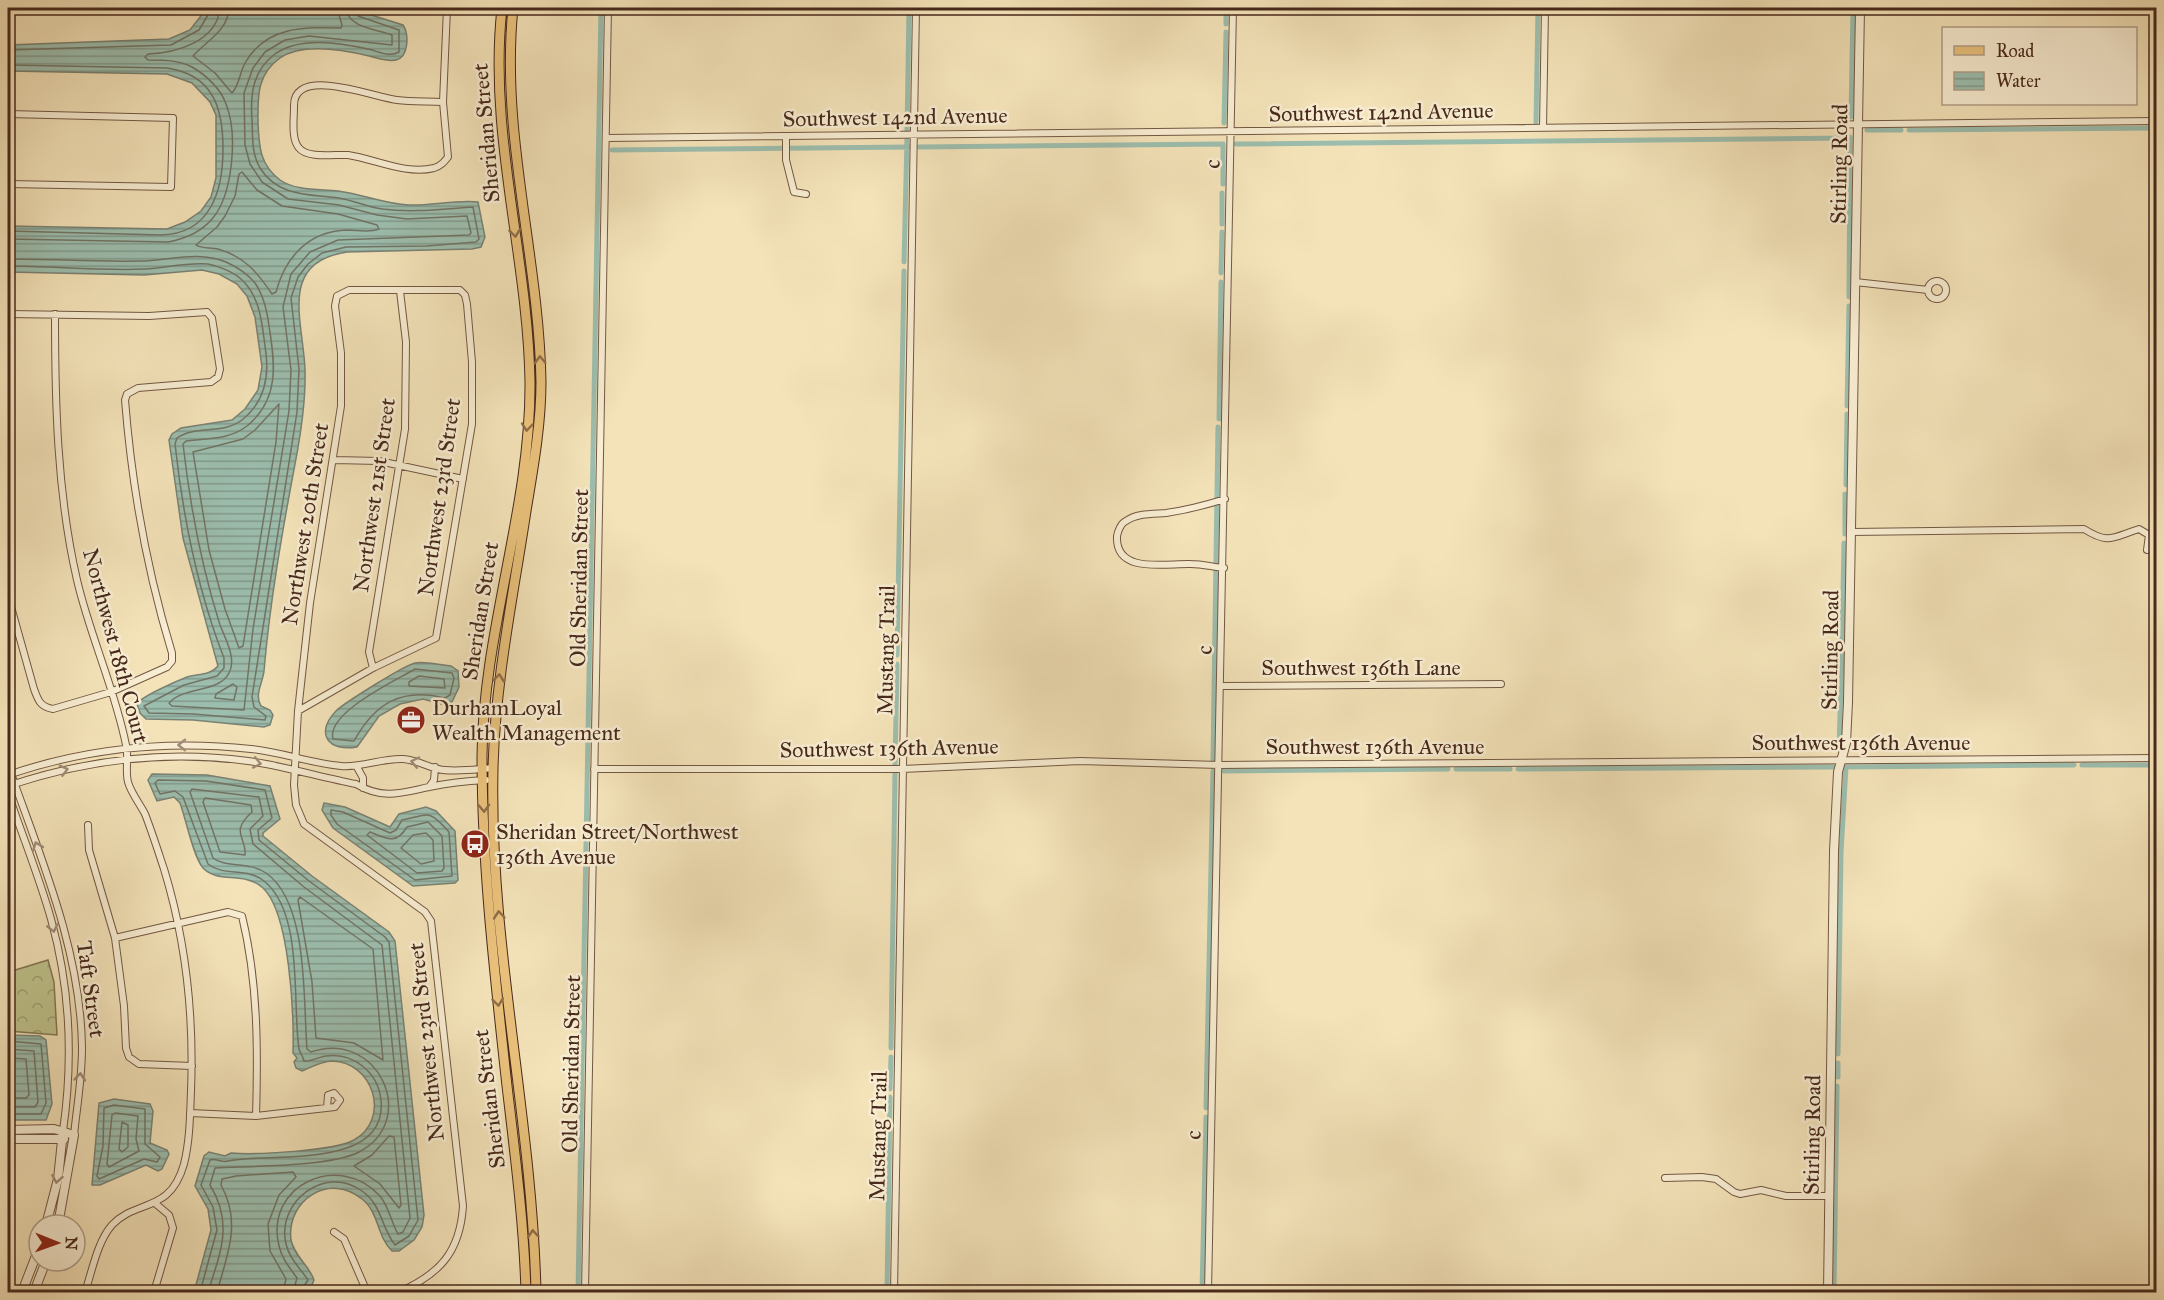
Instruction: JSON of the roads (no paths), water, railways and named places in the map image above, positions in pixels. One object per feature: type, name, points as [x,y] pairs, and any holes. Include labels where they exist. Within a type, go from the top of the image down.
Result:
[{"type":"main road","name":"Sheridan Street","points":[[502,8],[498,78],[501,122],[528,344],[530,384],[524,458],[489,670],[484,723],[483,780],[486,882],[518,1175],[526,1293]]},
{"type":"main road","name":"Sheridan Street","points":[[513,8],[510,80],[513,135],[539,347],[541,384],[534,460],[500,671],[493,780],[497,892],[530,1201],[536,1293]]},
{"type":"street","points":[[443,102],[396,100],[341,87],[307,86],[299,91],[293,101],[295,136],[299,148],[308,153],[349,155],[398,167],[433,168],[444,163],[448,157],[443,102],[447,8]]},
{"type":"street","name":"Old Sheridan Street","points":[[585,1293],[608,8]]},
{"type":"street","name":"Mustang Trail","points":[[894,1293],[916,8]]},
{"type":"street","name":"c","points":[[1208,1293],[1222,686],[1218,567],[1223,500],[1233,8]]},
{"type":"street","points":[[1543,128],[1545,8]]},
{"type":"street","name":"Stirling Road","points":[[1828,1293],[1834,855],[1838,772],[1842,761],[1848,702],[1860,8]]},
{"type":"street","points":[[8,114],[172,118],[171,188],[8,183]]},
{"type":"street","name":"Southwest 142nd Avenue","points":[[606,138],[2157,121]]},
{"type":"street","points":[[786,136],[786,160],[794,192],[806,194]]},
{"type":"street","points":[[1855,282],[1928,290]]},
{"type":"street","name":"Northwest 20th Street","points":[[295,758],[310,603],[335,460],[341,406],[341,353],[335,306],[337,296],[349,290],[400,291]]},
{"type":"street","name":"Northwest 23rd Street","points":[[373,668],[436,638],[472,424],[472,362],[465,295],[460,290],[400,291]]},
{"type":"street","name":"Northwest 21st Street","points":[[373,668],[369,652],[399,465],[407,391],[406,342],[400,291]]},
{"type":"street","points":[[8,314],[149,316],[207,312],[212,318],[220,369],[218,377],[211,382],[138,388],[127,394],[130,464],[155,598],[172,653],[172,661],[167,667],[111,692],[52,709],[46,708],[39,704],[33,689],[8,596]]},
{"type":"street","name":"Northwest 18th Court","points":[[55,314],[55,408],[66,521],[77,580],[127,747],[128,782],[149,825],[178,923],[188,984],[192,1066],[184,1165],[177,1181],[156,1204],[120,1218],[105,1233],[84,1293]]},
{"type":"street","points":[[335,460],[379,461],[463,479]]},
{"type":"street","points":[[1218,567],[1145,564],[1125,559],[1117,548],[1117,532],[1124,521],[1140,515],[1190,509],[1223,500]]},
{"type":"street","points":[[1851,532],[2084,529],[2095,537],[2108,540],[2139,529],[2149,535],[2147,550]]},
{"type":"street","points":[[298,711],[373,668]]},
{"type":"street","name":"Southwest 136th Lane","points":[[1222,686],[1501,684]]},
{"type":"street","points":[[9,775],[48,761],[127,747],[182,745],[251,749],[357,768],[382,760],[401,759],[435,767],[493,768]]},
{"type":"street","name":"Northwest 23rd Street","points":[[295,758],[296,806],[304,824],[425,912],[430,921],[463,1206],[462,1226],[457,1242],[443,1264],[425,1281],[399,1293]]},
{"type":"street","name":"Southwest 136th Avenue","points":[[594,769],[902,769],[1080,761],[1219,765],[2157,758]]},
{"type":"street","points":[[11,785],[90,763],[127,759],[226,759],[356,784],[391,795],[429,787],[493,780]]},
{"type":"street","name":"Taft Street","points":[[8,765],[11,785],[47,871],[67,946],[78,1002],[82,1047],[74,1135],[61,1213]]},
{"type":"street","points":[[429,787],[434,780],[435,767]]},
{"type":"street","points":[[357,768],[362,775],[363,788]]},
{"type":"street","name":"Taft Street","points":[[8,793],[36,874],[58,949],[67,1007],[67,1102],[58,1179],[49,1213]]},
{"type":"street","points":[[88,825],[89,850],[115,938],[124,1006],[126,1048],[133,1061],[139,1064],[192,1066]]},
{"type":"street","points":[[36,874],[47,871]]},
{"type":"street","points":[[115,938],[233,912],[242,916],[254,987],[258,1048],[256,1116]]},
{"type":"street","points":[[58,949],[67,946]]},
{"type":"street","points":[[68,1047],[82,1047]]},
{"type":"street","points":[[190,1113],[256,1116],[327,1108]]},
{"type":"street","points":[[8,1130],[62,1135]]},
{"type":"street","points":[[8,1139],[74,1135]]},
{"type":"street","points":[[1665,1178],[1702,1176],[1716,1179],[1740,1194],[1761,1190],[1786,1196],[1829,1196]]},
{"type":"street","points":[[154,1293],[174,1228],[169,1215],[156,1204]]},
{"type":"street","points":[[334,1232],[344,1239],[367,1293]]},
{"type":"street","points":[[23,1292],[30,1273]]},
{"type":"street","points":[[34,1293],[42,1273]]},
{"type":"water","points":[[207,8],[349,8],[403,25],[406,34],[406,50],[396,60],[336,50],[312,49],[289,53],[272,65],[262,79],[259,96],[258,123],[262,155],[273,174],[286,184],[300,188],[338,191],[409,205],[478,202],[485,237],[481,247],[472,249],[347,252],[325,258],[311,268],[303,281],[299,296],[299,314],[305,369],[304,405],[277,567],[264,671],[258,697],[261,706],[270,710],[273,715],[270,725],[264,727],[193,720],[146,719],[140,713],[137,704],[168,685],[187,677],[208,673],[218,666],[183,538],[169,440],[172,434],[181,428],[232,420],[245,409],[258,390],[262,367],[255,317],[247,296],[237,284],[219,274],[202,270],[144,275],[8,272],[8,226],[167,229],[185,222],[201,211],[211,197],[216,178],[216,115],[210,102],[192,83],[167,74],[8,71],[8,45],[169,39],[190,30]]},
{"type":"water","points":[[429,663],[451,666],[458,671],[459,687],[452,702],[445,705],[423,699],[400,704],[379,716],[357,747],[339,747],[328,740],[326,727],[329,719],[341,707],[409,665]]},
{"type":"water","points":[[152,774],[207,775],[270,786],[280,819],[263,833],[263,836],[312,876],[389,932],[395,941],[424,1215],[422,1227],[414,1240],[399,1251],[392,1251],[383,1239],[368,1204],[362,1199],[350,1191],[337,1188],[313,1194],[295,1213],[291,1226],[293,1246],[314,1280],[311,1287],[301,1292],[194,1292],[211,1230],[208,1209],[195,1186],[204,1156],[209,1152],[225,1156],[231,1153],[275,1153],[344,1144],[354,1140],[365,1131],[372,1119],[373,1093],[367,1081],[347,1064],[328,1061],[302,1071],[296,1068],[294,1062],[297,1058],[293,1053],[293,1015],[285,941],[272,901],[263,888],[256,883],[216,875],[203,868],[193,846],[180,803],[174,797],[157,801],[148,780]]},
{"type":"water","points":[[324,803],[345,807],[390,827],[399,814],[426,807],[436,811],[455,831],[458,880],[455,883],[413,886],[333,828],[322,810]]},
{"type":"water","points":[[8,1035],[40,1036],[46,1040],[52,1104],[46,1120],[8,1120]]},
{"type":"water","points":[[114,1099],[150,1104],[153,1111],[150,1143],[167,1150],[169,1154],[162,1169],[158,1171],[146,1165],[100,1185],[92,1185],[99,1103]]},
{"type":"waterway","points":[[578,1292],[601,8]]},
{"type":"waterway","points":[[907,131],[909,8]]},
{"type":"waterway","points":[[1226,8],[1226,24]]},
{"type":"waterway","points":[[1536,122],[1538,8]]},
{"type":"waterway","points":[[1851,117],[1853,8]]},
{"type":"waterway","points":[[1224,123],[1226,32]]},
{"type":"waterway","points":[[1909,130],[2156,128]]},
{"type":"waterway","points":[[1867,130],[1901,130]]},
{"type":"waterway","points":[[1849,297],[1850,137]]},
{"type":"waterway","points":[[1236,144],[1850,138]]},
{"type":"waterway","points":[[904,262],[907,139]]},
{"type":"waterway","points":[[919,147],[1223,144],[1223,184]]},
{"type":"waterway","points":[[612,150],[910,147]]},
{"type":"waterway","points":[[1222,193],[1222,224]]},
{"type":"waterway","points":[[1221,273],[1222,232]]},
{"type":"waterway","points":[[897,655],[904,271]]},
{"type":"waterway","points":[[1219,419],[1221,282]]},
{"type":"waterway","points":[[1847,406],[1849,306]]},
{"type":"waterway","points":[[1846,485],[1847,414]]},
{"type":"waterway","points":[[1213,761],[1218,427]]},
{"type":"waterway","points":[[1845,494],[1845,534]]},
{"type":"waterway","points":[[1842,642],[1844,543]]},
{"type":"waterway","points":[[1839,749],[1842,651]]},
{"type":"waterway","points":[[895,765],[897,664]]},
{"type":"waterway","points":[[1838,1054],[1841,852],[1846,767],[2074,765]]},
{"type":"waterway","points":[[2082,765],[2156,765]]},
{"type":"waterway","points":[[1518,769],[1833,767]]},
{"type":"waterway","points":[[1224,771],[1448,769]]},
{"type":"waterway","points":[[1456,769],[1510,769]]},
{"type":"waterway","points":[[1206,1108],[1213,771]]},
{"type":"waterway","points":[[891,1048],[895,772]]},
{"type":"waterway","points":[[890,1089],[891,1057]]},
{"type":"waterway","points":[[1838,1063],[1838,1077]]},
{"type":"waterway","points":[[1834,1292],[1837,1086]]},
{"type":"waterway","points":[[887,1292],[890,1097]]},
{"type":"waterway","points":[[1202,1292],[1206,1117]]},
{"type":"place","name":"DurhamLoyal Wealth Management","points":[[411,720]]},
{"type":"place","name":"Sheridan Street/Northwest 136th Avenue","points":[[475,844]]}]
